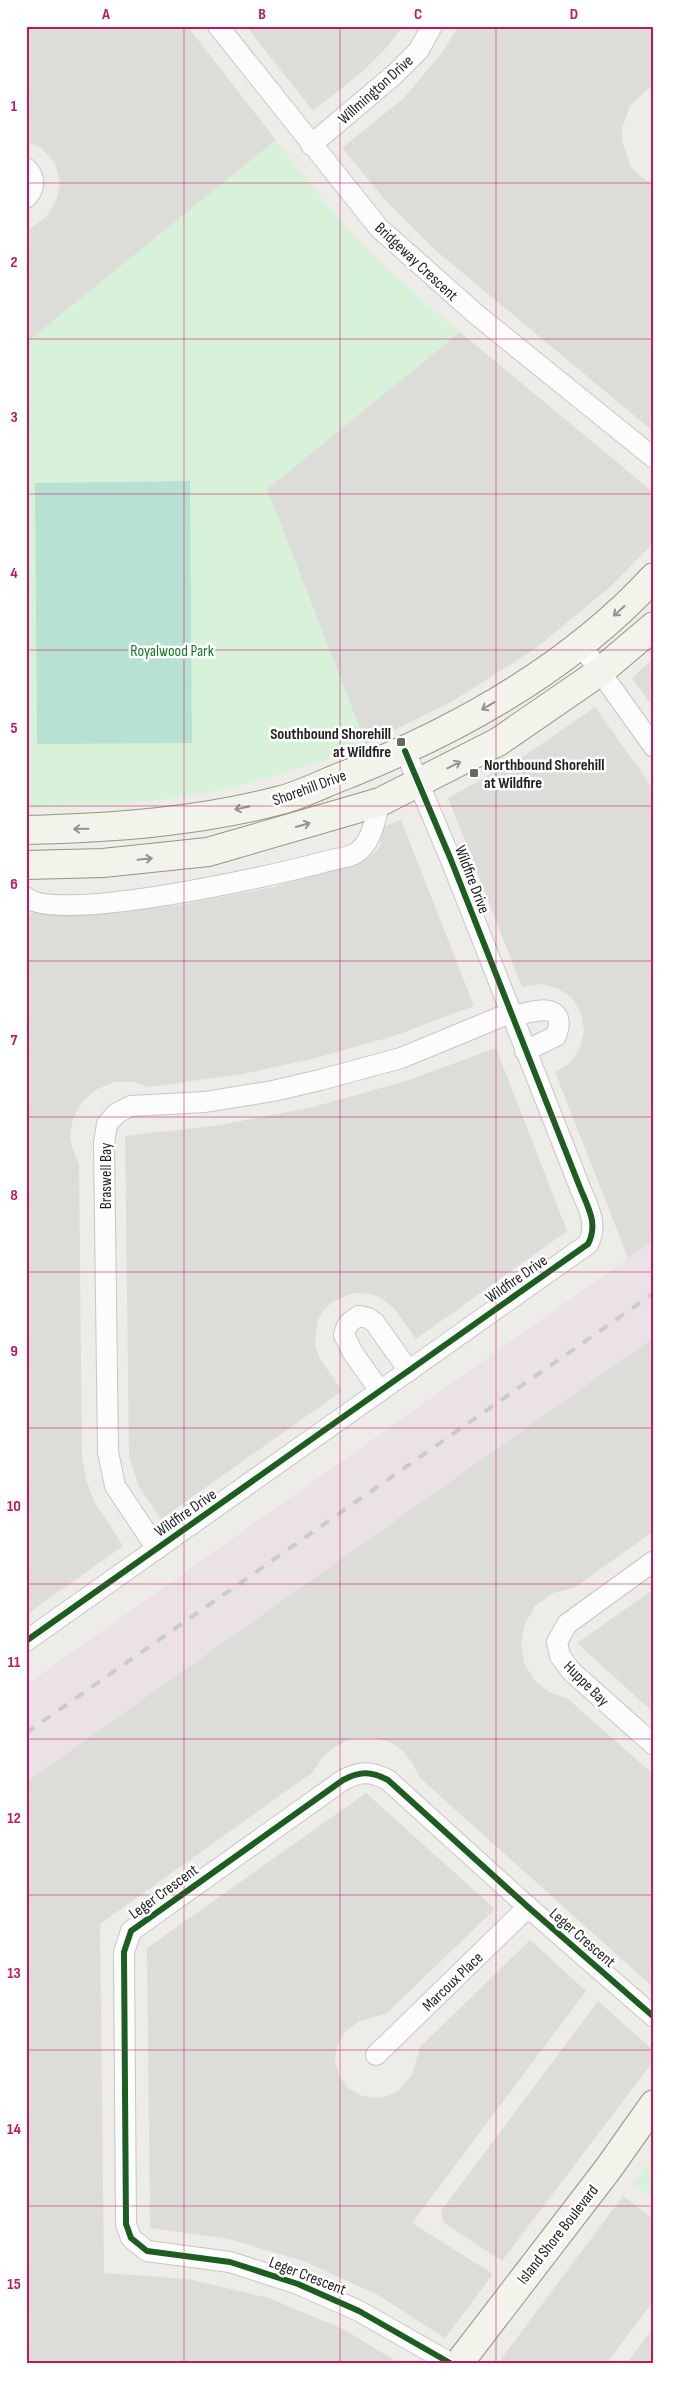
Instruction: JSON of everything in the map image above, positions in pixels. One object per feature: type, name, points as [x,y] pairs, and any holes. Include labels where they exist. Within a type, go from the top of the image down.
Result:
[{"type":"street","name":"Bridgeway Crescent","points":[[218,26],[311,145],[380,228],[477,315],[654,458]]},
{"type":"street","name":"Willmington Drive","points":[[311,145],[395,74],[418,50],[432,26]]},
{"type":"street","points":[[26,168],[32,176],[34,184],[26,198]]},
{"type":"street","name":"Shorehill Drive","points":[[26,830],[101,828],[198,818],[282,800],[405,751],[455,726],[519,688],[581,645],[654,577]]},
{"type":"street","name":"Shorehill Drive","points":[[26,865],[103,863],[208,852],[380,802],[498,742],[601,671],[654,626]]},
{"type":"street","points":[[581,645],[654,747]]},
{"type":"street","name":"Wildfire Drive","points":[[26,1642],[588,1244],[593,1234],[593,1221],[420,783],[405,751]]},
{"type":"street","points":[[26,897],[30,900],[50,905],[159,897],[242,883],[307,867],[356,853],[367,842],[380,802]]},
{"type":"street","points":[[511,1015],[537,1009],[553,1013],[558,1020],[559,1028],[556,1036],[525,1051]]},
{"type":"street","name":"Braswell Bay","points":[[157,1549],[115,1486],[108,1452],[104,1143],[107,1124],[118,1112],[131,1106],[205,1102],[273,1091],[320,1080],[401,1058],[511,1015]]},
{"type":"street","points":[[380,1391],[353,1353],[344,1335],[346,1326],[351,1320],[359,1316],[368,1318],[375,1323],[409,1371]]},
{"type":"street","name":"Huppe Bay","points":[[654,1561],[567,1624],[557,1642],[560,1656],[572,1672],[654,1745]]},
{"type":"street","name":"Leger Crescent","points":[[450,2363],[359,2311],[298,2284],[230,2262],[147,2251],[131,2238],[126,2224],[124,1952],[131,1931],[139,1923],[343,1780],[365,1772],[376,1773],[388,1780],[528,1907],[654,2017]]},
{"type":"street","name":"Marcoux Place","points":[[376,2055],[528,1907]]},
{"type":"street","name":"Island Shore Boulevard","points":[[459,2363],[608,2169],[654,2104]]},
{"type":"shaded area","points":[[26,26],[187,26],[276,140],[26,343],[26,232],[47,216],[56,201],[60,184],[55,163],[41,148],[26,141]]},
{"type":"shaded area","points":[[246,26],[403,26],[387,47],[363,71],[313,111]]},
{"type":"shaded area","points":[[459,26],[654,26],[654,83],[630,106],[622,128],[622,140],[630,165],[637,174],[654,185],[654,432],[434,249],[386,201],[342,148],[404,98],[441,54]]},
{"type":"shaded area","points":[[460,332],[654,493],[654,542],[611,586],[536,648],[453,701],[364,745],[365,742],[267,489]]},
{"type":"shaded area","points":[[654,658],[654,709],[632,678]]},
{"type":"shaded area","points":[[595,707],[654,790],[654,1240],[628,1258],[555,1072],[570,1063],[580,1048],[584,1031],[581,1013],[572,998],[557,988],[540,984],[522,987],[448,798],[524,756]]},
{"type":"shaded area","points":[[401,820],[474,1006],[394,1036],[312,1059],[242,1074],[149,1087],[133,1082],[115,1082],[97,1089],[82,1102],[73,1118],[70,1135],[73,1150],[79,1164],[82,1457],[86,1479],[94,1501],[123,1546],[26,1615],[26,913],[109,913],[179,905],[274,887],[366,858],[375,853],[380,846],[382,827]]},
{"type":"shaded area","points":[[496,1048],[567,1231],[416,1339],[394,1308],[380,1297],[370,1294],[353,1293],[332,1302],[323,1311],[317,1322],[315,1345],[320,1359],[342,1391],[161,1519],[138,1485],[129,1455],[125,1136],[220,1125],[313,1107],[406,1081]]},
{"type":"shaded area","points":[[654,1240],[654,1337],[26,1782],[26,1685]]},
{"type":"shaded area","points":[[654,1337],[654,1531],[574,1588],[553,1593],[535,1606],[525,1623],[521,1643],[524,1663],[534,1680],[549,1692],[568,1699],[654,1775],[654,1988],[420,1778],[413,1764],[403,1751],[390,1742],[374,1738],[353,1738],[334,1747],[322,1758],[313,1772],[100,1924],[104,2273],[188,2279],[269,2298],[345,2330],[399,2363],[26,2363],[26,1782]]},
{"type":"shaded area","points":[[654,1589],[654,1713],[577,1643]]},
{"type":"shaded area","points":[[366,1793],[495,1909],[387,2013],[359,2021],[344,2033],[337,2046],[335,2061],[339,2076],[348,2088],[360,2095],[374,2098],[388,2096],[400,2089],[412,2075],[420,2047],[530,1940],[586,1991],[412,2223],[493,2274],[445,2338],[378,2295],[306,2262],[229,2239],[150,2228],[147,1948]]},
{"type":"shaded area","points":[[598,2001],[654,2051],[654,2060],[502,2261],[443,2222],[441,2211]]},
{"type":"shaded area","points":[[623,2196],[654,2219],[654,2300],[607,2363],[498,2363]]},
{"type":"shaded area","points":[[654,2327],[654,2363],[627,2363]]},
{"type":"green space","name":"Royalwood Park","points":[[276,140],[331,210],[351,232],[404,284],[460,332],[267,489],[365,742],[364,745],[274,776],[205,793],[123,803],[26,808],[26,343]]},
{"type":"green space","points":[[190,481],[192,743],[37,744],[35,483]]},
{"type":"green space","points":[[654,2155],[654,2199],[633,2183]]},
{"type":"railway","points":[[26,1733],[654,1293]]},
{"type":"cycle path","points":[[26,1641],[588,1244],[592,1229],[591,1214],[451,860],[405,751]]},
{"type":"cycle path","points":[[450,2363],[359,2311],[298,2284],[230,2262],[147,2251],[131,2238],[126,2224],[124,1952],[131,1931],[343,1780],[366,1773],[388,1780],[528,1907],[654,2017]]},
{"type":"place","name":"Southbound Shorehill at Wildfire","points":[[401,742]]},
{"type":"place","name":"Northbound Shorehill at Wildfire","points":[[474,773]]}]
